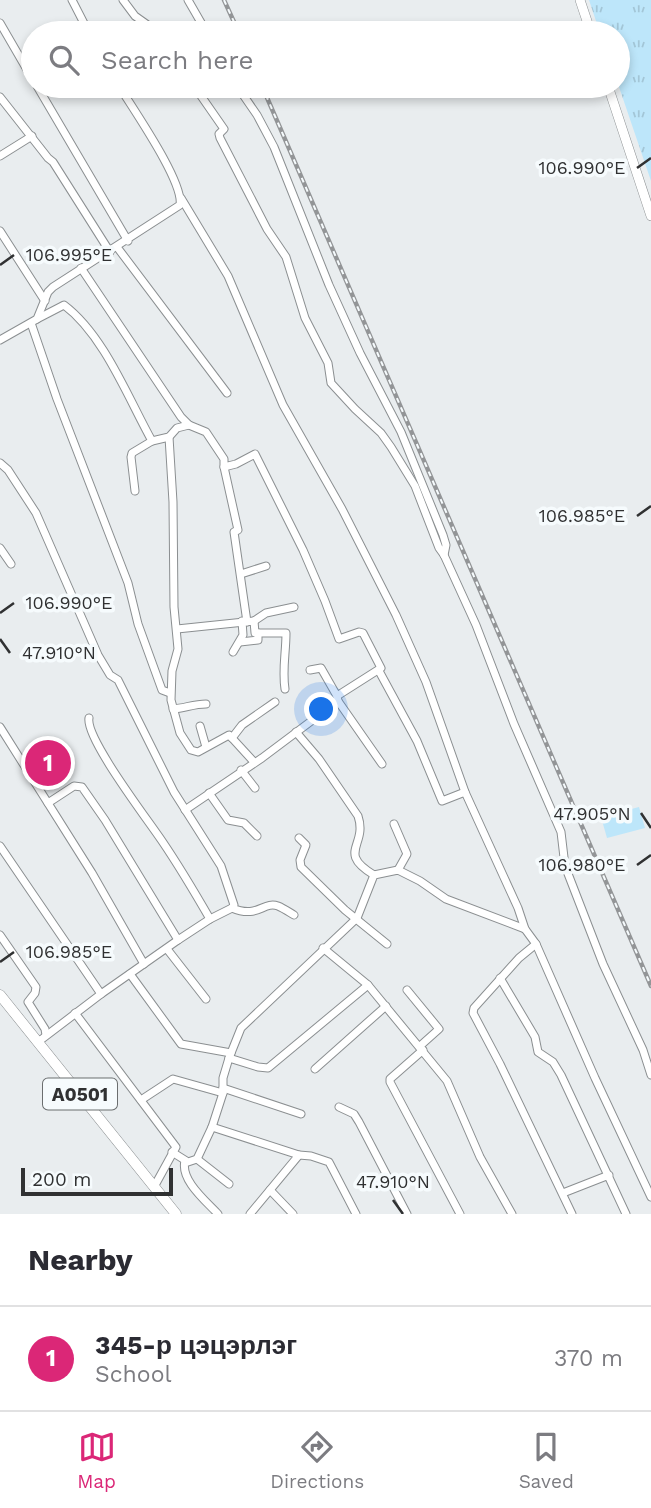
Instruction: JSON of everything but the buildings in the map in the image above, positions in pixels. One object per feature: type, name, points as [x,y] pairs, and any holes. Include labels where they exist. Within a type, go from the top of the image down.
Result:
[{"type":"highway","name":"A0501","points":[[0,995],[42,1039],[176,1214]]},
{"type":"main road","points":[[580,0],[587,21]]},
{"type":"main road","points":[[612,98],[651,216]]},
{"type":"street","points":[[72,0],[83,21]]},
{"type":"street","points":[[123,0],[142,21]]},
{"type":"street","points":[[188,0],[200,21]]},
{"type":"street","points":[[0,23],[21,59]]},
{"type":"street","points":[[0,96],[74,192],[110,252]]},
{"type":"street","points":[[44,98],[128,241]]},
{"type":"street","points":[[126,98],[228,276],[283,405],[342,509],[396,615],[426,682],[465,792],[525,929],[536,944],[651,1196]]},
{"type":"street","points":[[202,98],[224,129],[219,134],[220,138],[267,229],[286,257],[305,318],[328,363],[331,383],[381,433],[412,480],[439,548],[464,597],[514,724],[561,832],[565,866],[603,964],[643,1050],[651,1074]]},
{"type":"street","points":[[245,98],[274,147],[329,285],[401,432],[443,535],[446,550],[444,555]]},
{"type":"street","points":[[0,156],[32,136]]},
{"type":"street","points":[[170,693],[162,690],[138,624],[128,583],[57,399],[34,321],[53,287],[172,212],[180,205],[181,198]]},
{"type":"street","points":[[0,231],[45,301]]},
{"type":"street","points":[[117,247],[227,393]]},
{"type":"street","points":[[81,268],[181,417],[189,425],[206,432],[224,459],[238,530],[234,532],[248,621],[255,633],[286,633],[286,665],[282,673],[285,689]]},
{"type":"street","points":[[0,340],[64,305],[99,343],[152,441]]},
{"type":"street","points":[[135,491],[132,453],[152,441],[169,437],[177,428],[189,425]]},
{"type":"street","points":[[169,437],[174,607],[178,649],[170,693],[173,709],[180,733],[191,750],[198,752],[229,735],[254,762]]},
{"type":"street","points":[[225,467],[254,454],[303,550],[339,639],[363,633],[381,668],[379,671],[417,741],[442,801],[465,792]]},
{"type":"street","points":[[0,463],[10,473],[36,513],[102,662],[110,675],[118,680],[163,773],[220,866],[234,905],[178,940],[42,1039]]},
{"type":"street","points":[[0,548],[10,564]]},
{"type":"street","points":[[241,574],[266,566]]},
{"type":"street","points":[[177,629],[248,621],[266,613],[294,607]]},
{"type":"street","points":[[233,652],[248,621]]},
{"type":"street","points":[[240,642],[258,640],[258,633]]},
{"type":"street","points":[[310,670],[321,668],[337,698],[382,764]]},
{"type":"street","points":[[185,810],[296,732],[337,698],[379,671]]},
{"type":"street","points":[[232,738],[242,724],[275,702]]},
{"type":"street","points":[[173,709],[185,708],[190,704],[206,704]]},
{"type":"street","points":[[89,718],[88,722],[99,747],[210,919]]},
{"type":"street","points":[[200,726],[206,747]]},
{"type":"street","points":[[0,727],[92,873],[144,964]]},
{"type":"street","points":[[296,732],[319,759],[358,816],[360,824],[356,860],[359,866],[374,875],[398,870],[446,898],[525,929]]},
{"type":"street","points":[[242,770],[255,788]]},
{"type":"street","points":[[48,803],[74,786],[82,787],[178,940]]},
{"type":"street","points":[[209,793],[228,820],[240,821],[257,836]]},
{"type":"street","points":[[394,824],[407,854],[398,870]]},
{"type":"street","points":[[299,838],[306,845],[300,860],[301,867],[345,910],[387,944]]},
{"type":"street","points":[[0,846],[101,994]]},
{"type":"street","points":[[172,1152],[185,1161],[191,1162],[197,1158],[212,1127],[230,1055],[242,1028],[357,918],[374,875]]},
{"type":"street","points":[[232,908],[245,914],[254,913],[269,905],[294,915]]},
{"type":"street","points":[[0,935],[36,987],[28,1002],[46,1029],[42,1039]]},
{"type":"street","points":[[536,944],[500,978],[472,1013],[572,1214]]},
{"type":"street","points":[[323,948],[368,985],[447,1081],[480,1157],[512,1214]]},
{"type":"street","points":[[167,949],[206,999]]},
{"type":"street","points":[[130,974],[181,1044],[230,1055],[258,1067],[268,1068],[368,985]]},
{"type":"street","points":[[500,978],[535,1037],[538,1052],[553,1062],[561,1075],[626,1214]]},
{"type":"street","points":[[407,990],[439,1029],[390,1082],[460,1214]]},
{"type":"street","points":[[314,1069],[386,1006]]},
{"type":"street","points":[[75,1013],[176,1147],[154,1187]]},
{"type":"street","points":[[141,1100],[173,1079],[301,1114]]},
{"type":"street","points":[[339,1107],[354,1114],[407,1214]]},
{"type":"street","points":[[212,1127],[329,1162],[356,1214]]},
{"type":"street","points":[[250,1214],[299,1155]]},
{"type":"street","points":[[197,1158],[229,1184]]},
{"type":"street","points":[[185,1161],[184,1169],[189,1180],[218,1214]]},
{"type":"street","points":[[563,1192],[608,1175]]},
{"type":"street","points":[[270,1190],[293,1214]]},
{"type":"green space","points":[[589,0],[651,0],[651,181],[623,98],[630,98],[630,21],[596,21]]},
{"type":"green space","points":[[639,807],[645,828],[607,838],[601,817]]},
{"type":"railway","points":[[224,0],[234,21]]},
{"type":"railway","points":[[267,98],[651,986]]},
{"type":"place","name":"345-р цэцэрлэг","points":[[48,763]]}]
